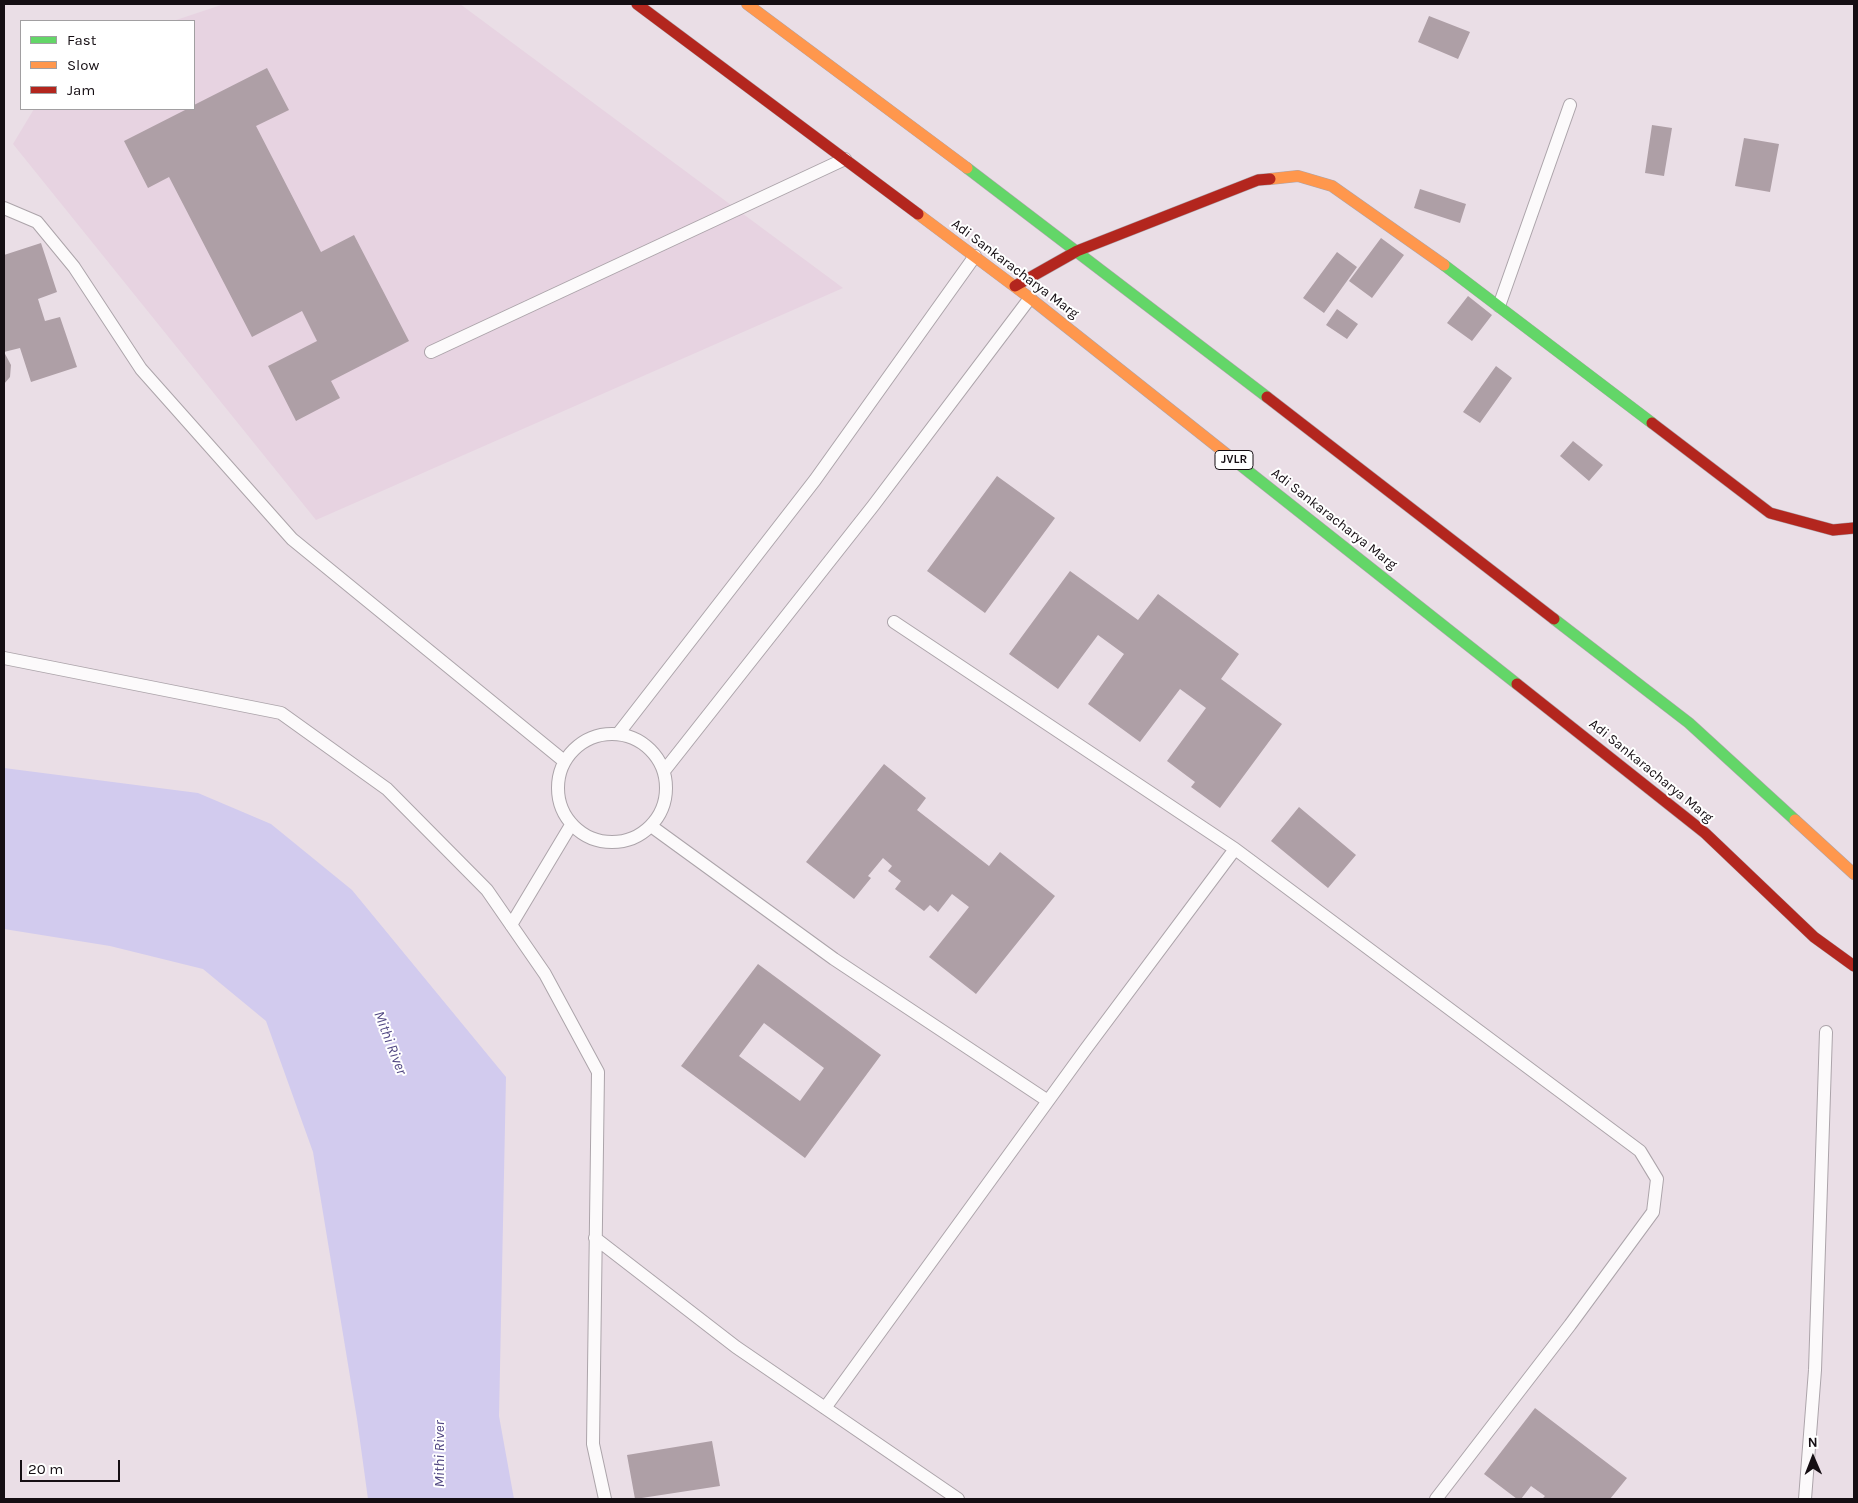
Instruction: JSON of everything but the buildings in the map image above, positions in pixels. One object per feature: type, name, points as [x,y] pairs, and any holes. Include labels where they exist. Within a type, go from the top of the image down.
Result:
[{"type":"main road","name":"Adi Sankaracharya Marg","points":[[637,4],[1030,298],[1705,833],[1814,937],[1854,966]]},
{"type":"main road","points":[[747,4],[1077,251],[1689,723],[1854,874]]},
{"type":"main road","points":[[1014,286],[1077,251],[1258,180],[1298,176],[1332,186],[1457,274],[1770,513],[1833,530],[1854,528]]},
{"type":"lane","points":[[1499,306],[1570,105]]},
{"type":"lane","points":[[431,352],[845,159]]},
{"type":"lane","points":[[4,208],[37,222],[74,267],[141,369],[292,540],[564,761]]},
{"type":"lane","points":[[618,734],[815,480],[975,256]]},
{"type":"lane","points":[[664,771],[873,506],[1030,298]]},
{"type":"lane","points":[[894,622],[1235,849],[1640,1151],[1657,1179],[1653,1212],[1570,1325],[1436,1499]]},
{"type":"lane","points":[[4,658],[281,713],[387,789],[487,890],[545,974],[598,1072],[593,1444],[605,1499]]},
{"type":"lane","points":[[602,734],[618,734],[633,737],[646,745],[657,757],[664,771],[667,786],[665,801],[660,815],[651,826],[636,836],[619,842],[602,842],[585,836],[572,825],[562,811],[557,794],[558,777],[564,761],[574,749],[587,739],[602,734]]},
{"type":"lane","points":[[511,925],[572,825]]},
{"type":"lane","points":[[651,826],[834,959],[1048,1101]]},
{"type":"lane","points":[[825,1408],[1048,1101],[1235,849]]},
{"type":"lane","points":[[1805,1499],[1815,1370],[1826,1032]]},
{"type":"lane","points":[[595,1238],[736,1347],[958,1499]]},
{"type":"shaded area","points":[[224,4],[460,4],[843,288],[316,520],[13,144],[33,110],[195,110],[195,20],[176,20]]},
{"type":"water","name":"Mithi River","points":[[4,768],[198,793],[271,824],[352,890],[506,1077],[499,1416],[514,1499],[368,1499],[357,1419],[313,1152],[266,1021],[203,969],[110,946],[4,929]]},
{"type":"traffic: fast","points":[[967,168],[1267,397]]},
{"type":"traffic: fast","points":[[1444,265],[1652,423]]},
{"type":"traffic: fast","points":[[1239,464],[1517,684]]},
{"type":"traffic: fast","points":[[1554,619],[1689,723],[1795,820]]},
{"type":"traffic: slow","points":[[747,4],[967,168]]},
{"type":"traffic: slow","points":[[1270,179],[1298,176],[1332,186],[1444,265]]},
{"type":"traffic: slow","points":[[918,214],[1030,298],[1239,464]]},
{"type":"traffic: slow","points":[[1795,820],[1854,874]]},
{"type":"traffic: jam","points":[[637,4],[918,214]]},
{"type":"traffic: jam","points":[[1015,286],[1077,251],[1258,180],[1270,179]]},
{"type":"traffic: jam","points":[[1267,397],[1554,619]]},
{"type":"traffic: jam","points":[[1652,423],[1770,513],[1833,530],[1854,528]]},
{"type":"traffic: jam","points":[[1517,684],[1705,833],[1814,937],[1854,966]]}]
